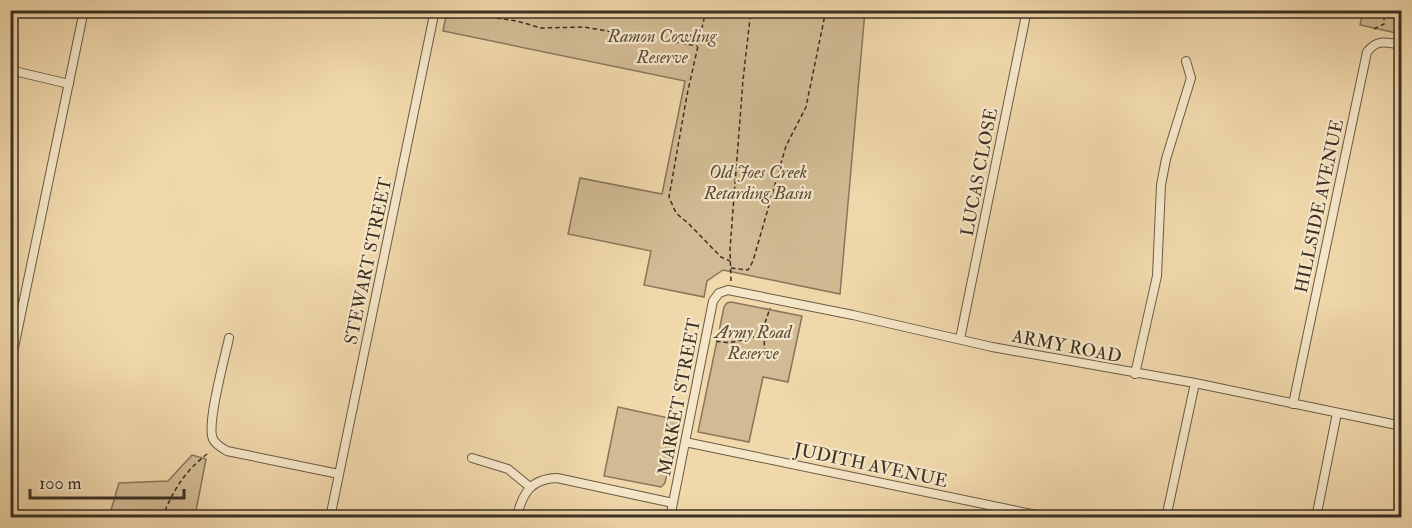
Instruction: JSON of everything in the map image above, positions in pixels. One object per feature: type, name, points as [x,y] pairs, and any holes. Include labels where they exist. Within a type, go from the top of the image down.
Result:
[{"type":"street","points":[[10,367],[84,10]]},
{"type":"street","name":"STEWART STREET","points":[[330,518],[435,10]]},
{"type":"street","name":"LUCAS CLOSE","points":[[960,339],[1028,10]]},
{"type":"street","name":"HILLSIDE AVENUE","points":[[1293,404],[1367,52],[1372,45],[1381,41],[1401,45]]},
{"type":"street","points":[[1135,374],[1157,276],[1161,185],[1166,159],[1191,78],[1186,61]]},
{"type":"street","points":[[10,70],[69,84]]},
{"type":"street","name":"ARMY ROAD","points":[[728,290],[992,347],[1046,355],[1401,426]]},
{"type":"street","name":"MARKET STREET","points":[[670,518],[713,301],[718,293],[728,290]]},
{"type":"street","points":[[229,338],[211,424],[212,438],[218,446],[227,451],[339,474]]},
{"type":"street","points":[[1166,518],[1195,384]]},
{"type":"street","points":[[1316,518],[1337,413]]},
{"type":"street","name":"JUDITH AVENUE","points":[[686,442],[1051,518]]},
{"type":"street","points":[[472,458],[508,470],[530,487]]},
{"type":"street","points":[[516,518],[522,499],[530,487],[548,479],[558,478],[673,503]]},
{"type":"path","points":[[706,10],[687,94],[669,197],[676,213],[721,257],[730,261]]},
{"type":"path","points":[[728,290],[731,282],[730,261],[743,80],[751,10]]},
{"type":"path","points":[[730,268],[748,270],[753,261],[786,146],[806,107],[826,10]]},
{"type":"path","points":[[1374,29],[1384,24],[1386,10]]},
{"type":"path","points":[[443,18],[489,17],[517,21],[541,28],[584,27],[698,47]]},
{"type":"path","points":[[764,353],[765,323],[770,308]]},
{"type":"path","points":[[716,341],[729,344],[749,337],[765,336]]},
{"type":"path","points":[[162,518],[171,495],[182,477],[218,446]]},
{"type":"green space","name":"Old Joes Creek Retarding Basin","points":[[447,11],[865,11],[840,294],[723,270],[707,281],[704,297],[644,285],[651,251],[568,234],[580,178],[662,194],[685,81],[443,31]]},
{"type":"green space","points":[[1363,11],[1401,11],[1401,34],[1360,25]]},
{"type":"green space","name":"Army Road Reserve","points":[[731,302],[802,316],[788,382],[763,377],[749,442],[698,432],[724,307]]},
{"type":"green space","points":[[618,407],[678,420],[665,483],[661,487],[604,476]]},
{"type":"green space","points":[[192,455],[206,459],[195,516],[200,517],[109,517],[119,483],[168,481]]},
{"type":"park label","name":"Ramon Cowling Reserve","points":[[662,46]]}]
